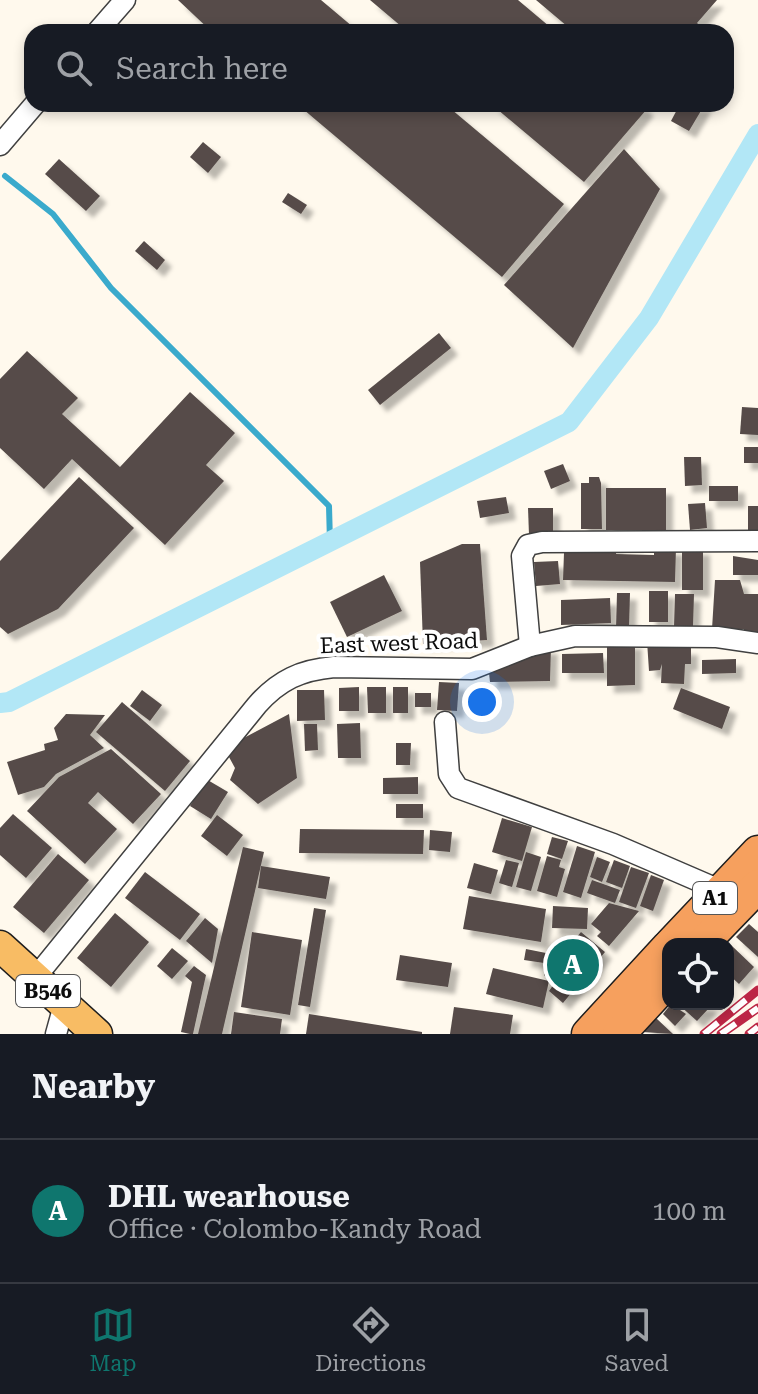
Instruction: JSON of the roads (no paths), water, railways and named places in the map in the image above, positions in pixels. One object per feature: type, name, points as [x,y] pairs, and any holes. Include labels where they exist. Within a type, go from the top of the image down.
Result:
[{"type":"highway","name":"A1","points":[[676,938],[758,852]]},
{"type":"highway","name":"A1","points":[[708,938],[758,886]]},
{"type":"highway","name":"A1","points":[[588,1034],[662,953]]},
{"type":"highway","points":[[619,1034],[662,987]]},
{"type":"main road","name":"B546","points":[[0,946],[35,978],[60,1020],[97,1034]]},
{"type":"street","points":[[104,24],[125,0]]},
{"type":"street","points":[[0,145],[28,112]]},
{"type":"street","points":[[530,646],[522,556],[528,545],[542,542],[758,541]]},
{"type":"street","name":"East west Road","points":[[35,978],[257,705],[288,678],[311,669],[334,667],[472,669],[530,646],[575,636],[717,637],[758,643]]},
{"type":"street","points":[[445,722],[449,774],[458,788],[613,844],[722,891]]},
{"type":"waterway","points":[[0,703],[9,702],[569,422],[649,318],[758,134]]},
{"type":"waterway","points":[[5,176],[53,214],[111,288],[329,506],[330,542]]},
{"type":"railway","points":[[704,1034],[758,990]]},
{"type":"railway","points":[[721,1034],[758,1008]]},
{"type":"railway","points":[[749,1034],[758,1027]]},
{"type":"place","name":"DHL wearhouse","points":[[573,965]]}]
